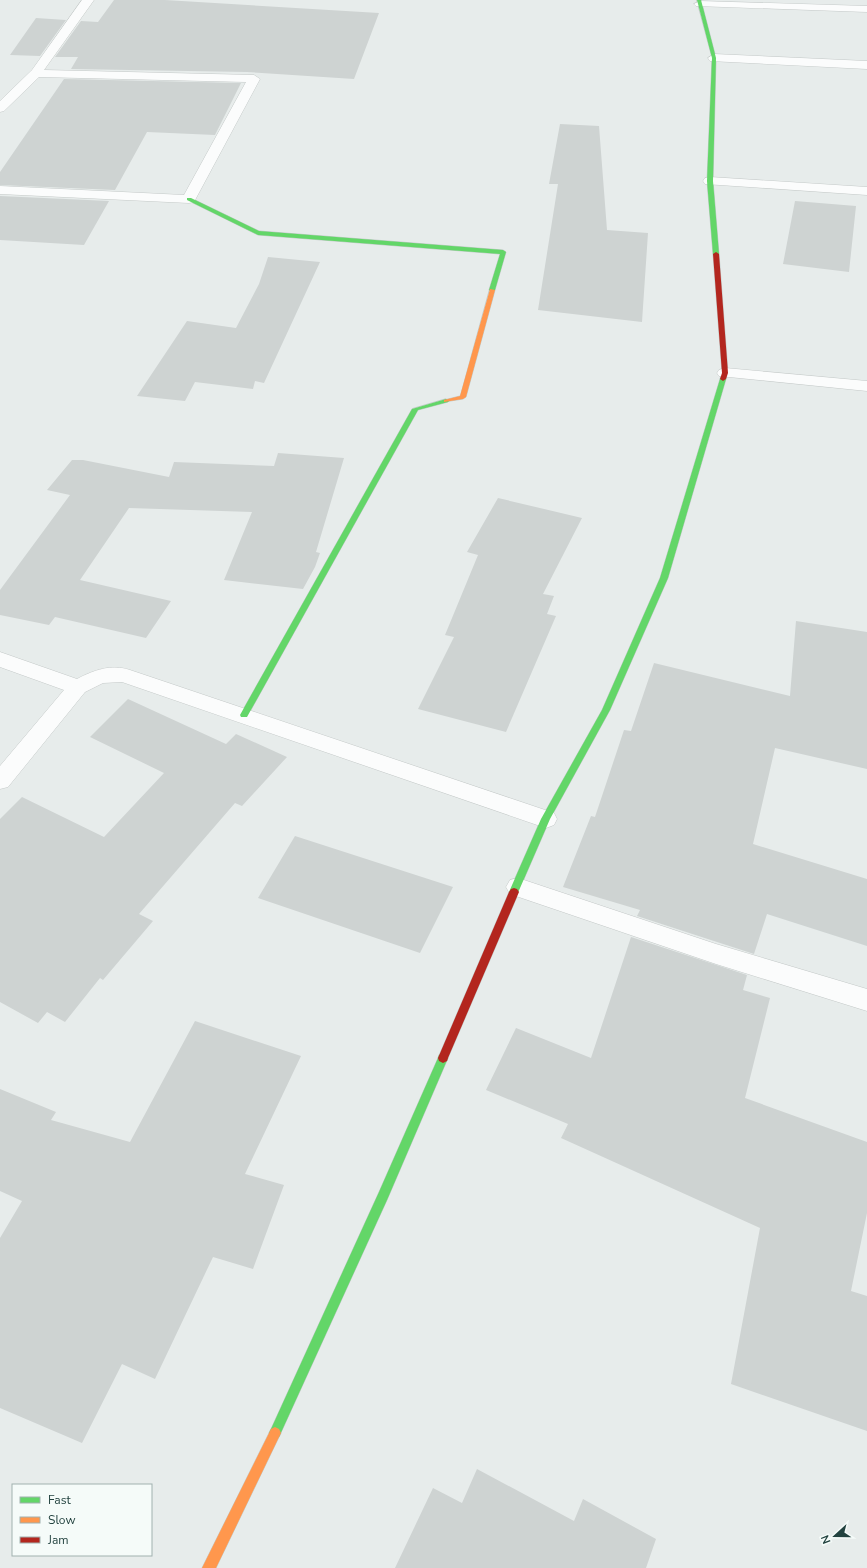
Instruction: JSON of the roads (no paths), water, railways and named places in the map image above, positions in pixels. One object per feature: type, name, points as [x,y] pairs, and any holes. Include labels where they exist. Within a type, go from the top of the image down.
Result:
[{"type":"street","points":[[0,108],[36,73],[88,0]]},
{"type":"street","points":[[209,1568],[278,1426],[379,1203],[518,887],[546,819],[606,710],[664,578],[725,373],[710,181],[714,58],[700,2],[867,9]]},
{"type":"street","points":[[714,58],[867,65]]},
{"type":"street","points":[[36,73],[254,79],[189,199]]},
{"type":"street","points":[[710,181],[867,192]]},
{"type":"street","points":[[0,190],[189,199],[258,233],[503,252],[463,397],[415,409],[244,715]]},
{"type":"street","points":[[725,373],[867,386]]},
{"type":"street","points":[[0,659],[78,687]]},
{"type":"street","points":[[0,781],[78,687],[100,676],[123,675],[546,819]]},
{"type":"street","points":[[518,887],[716,954],[867,1000]]}]
